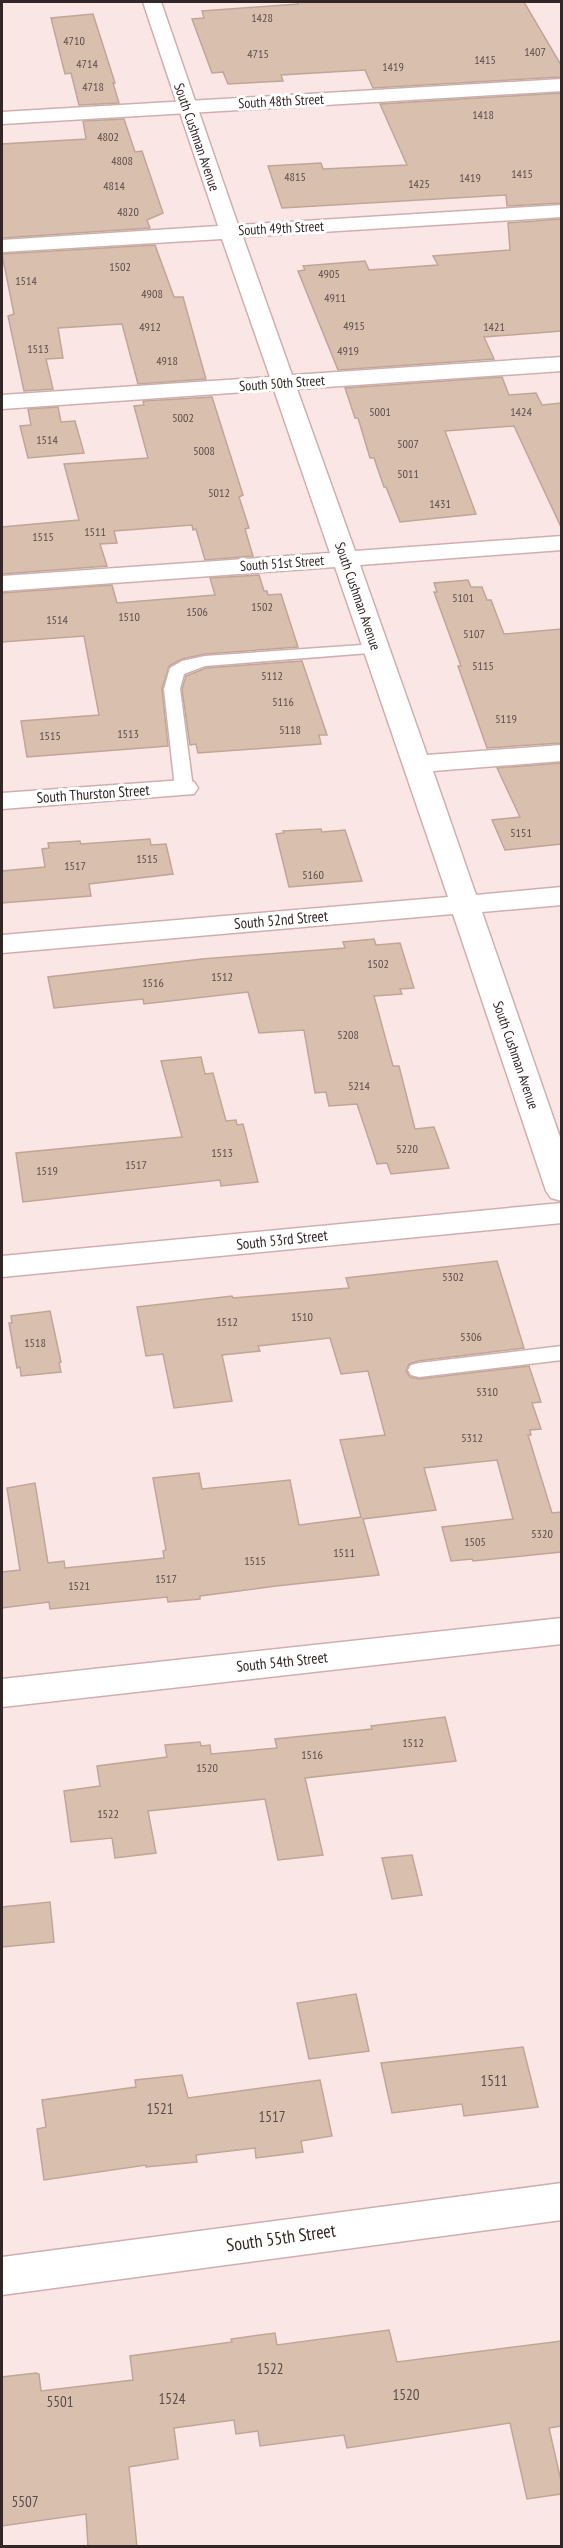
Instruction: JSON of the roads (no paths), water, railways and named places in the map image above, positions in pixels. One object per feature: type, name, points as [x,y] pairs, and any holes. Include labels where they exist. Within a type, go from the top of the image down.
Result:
[{"type":"street","name":"South Cushman Avenue","points":[[152,2],[417,764],[561,1191]]},
{"type":"street","name":"South 48th Street","points":[[2,118],[561,85]]},
{"type":"street","name":"South 49th Street","points":[[2,246],[561,211]]},
{"type":"street","name":"South 50th Street","points":[[2,402],[561,364]]},
{"type":"street","name":"South 51st Street","points":[[2,584],[561,543]]},
{"type":"street","points":[[417,764],[561,753]]},
{"type":"street","name":"South Thurston Street","points":[[2,801],[184,788]]},
{"type":"street","name":"South 52nd Street","points":[[2,944],[561,896]]},
{"type":"street","name":"South 53rd Street","points":[[2,1267],[561,1213]]},
{"type":"street","name":"South 54th Street","points":[[2,1694],[561,1631]]},
{"type":"street","name":"South 55th Street","points":[[2,2276],[561,2201]]},
{"type":"lane","points":[[184,788],[172,689],[176,672],[188,665],[205,661],[376,649]]},
{"type":"lane","points":[[419,1370],[561,1353]]}]
